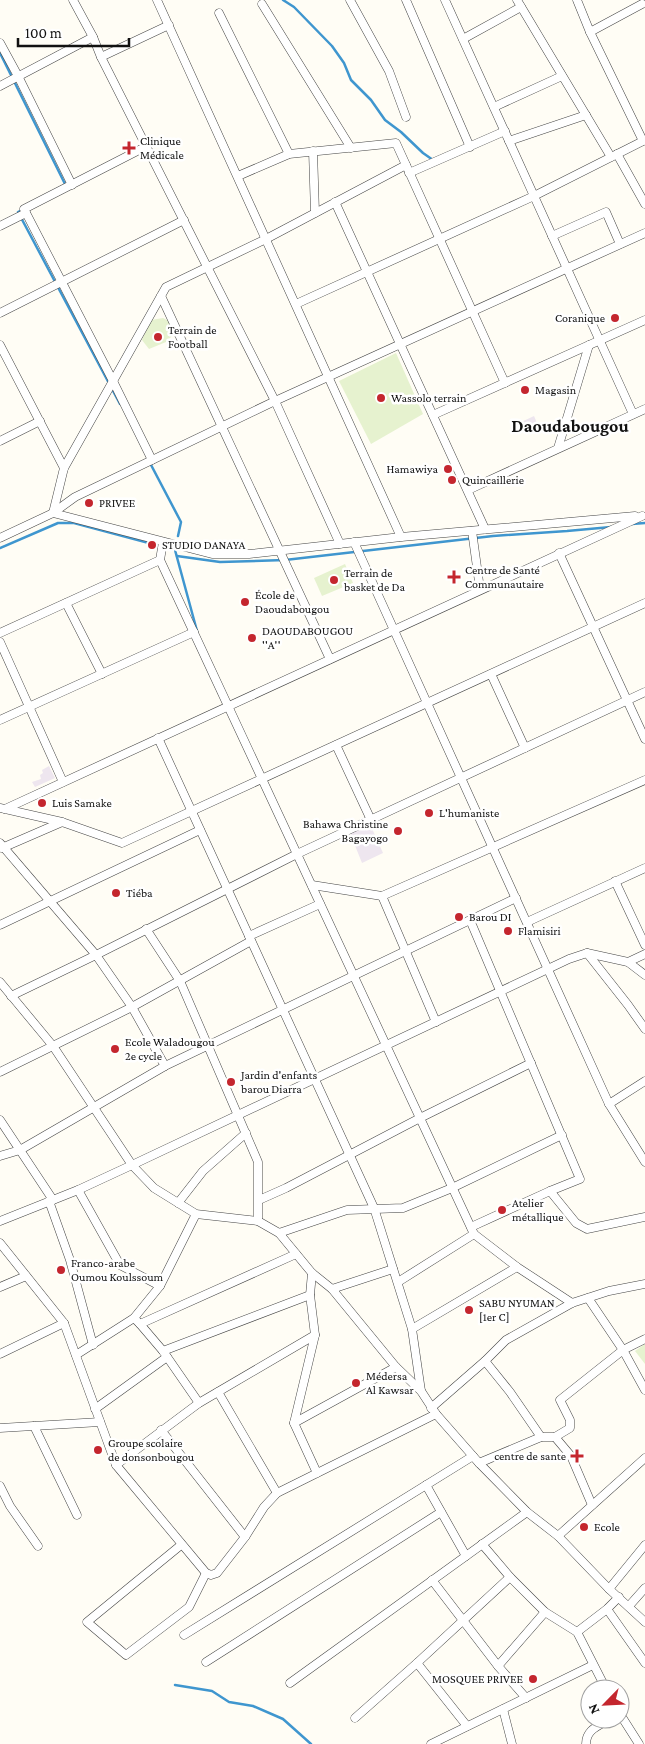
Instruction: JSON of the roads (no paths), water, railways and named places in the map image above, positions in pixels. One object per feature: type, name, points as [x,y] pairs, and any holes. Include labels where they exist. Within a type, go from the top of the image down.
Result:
[{"type":"street","points":[[73,0],[275,401],[340,544]]},
{"type":"street","points":[[158,0],[401,537]]},
{"type":"street","points":[[350,0],[389,70],[406,117]]},
{"type":"street","points":[[406,0],[470,146]]},
{"type":"street","points":[[446,0],[633,414]]},
{"type":"street","points":[[296,304],[534,196],[644,141],[590,32],[577,0]]},
{"type":"street","points":[[262,4],[351,148]]},
{"type":"street","points":[[463,39],[519,4],[586,115],[645,204]]},
{"type":"street","points":[[590,32],[642,5]]},
{"type":"street","points":[[219,13],[289,154]]},
{"type":"street","points":[[101,57],[169,25]]},
{"type":"street","points":[[0,86],[93,37]]},
{"type":"street","points":[[0,43],[72,184]]},
{"type":"street","points":[[494,107],[562,76]]},
{"type":"street","points":[[509,141],[586,115]]},
{"type":"street","points":[[410,173],[505,131]]},
{"type":"street","points":[[238,176],[289,154],[396,144],[505,382]]},
{"type":"street","points":[[147,146],[24,209],[152,460]]},
{"type":"street","points":[[313,152],[315,213]]},
{"type":"street","points":[[53,512],[64,468],[166,287],[266,239],[406,165]]},
{"type":"street","points":[[335,202],[485,530]]},
{"type":"street","points":[[0,226],[26,212]]},
{"type":"street","points":[[552,236],[606,212],[620,244]]},
{"type":"street","points":[[0,313],[184,220]]},
{"type":"street","points":[[0,538],[53,512],[75,497],[222,426],[645,233]]},
{"type":"street","points":[[161,296],[330,659]]},
{"type":"street","points":[[433,415],[645,320]]},
{"type":"street","points":[[558,448],[589,345]]},
{"type":"street","points":[[1,350],[64,468]]},
{"type":"street","points":[[468,490],[645,409]]},
{"type":"street","points":[[0,442],[40,421]]},
{"type":"street","points":[[53,512],[212,554],[279,552],[401,537],[644,515]]},
{"type":"street","points":[[2,809],[644,515]]},
{"type":"street","points":[[472,531],[480,589]]},
{"type":"street","points":[[163,542],[160,560],[473,1231],[517,1267],[572,1303]]},
{"type":"street","points":[[354,542],[610,1104],[645,1162]]},
{"type":"street","points":[[559,553],[645,740]]},
{"type":"street","points":[[0,633],[160,560]]},
{"type":"street","points":[[66,603],[102,674]]},
{"type":"street","points":[[2,809],[62,822],[122,843],[645,603]]},
{"type":"street","points":[[0,720],[194,632]]},
{"type":"street","points":[[0,642],[63,782]]},
{"type":"street","points":[[491,674],[525,748]]},
{"type":"street","points":[[0,996],[10,994],[96,955],[297,854],[645,692]]},
{"type":"street","points":[[158,738],[374,1208],[412,1328],[421,1391]]},
{"type":"street","points":[[336,745],[371,820]]},
{"type":"street","points":[[312,885],[382,896],[645,780]]},
{"type":"street","points":[[62,822],[1,846],[96,955],[132,1007],[165,1066]]},
{"type":"street","points":[[0,925],[200,830]]},
{"type":"street","points":[[527,922],[645,868]]},
{"type":"street","points":[[616,881],[645,945]]},
{"type":"street","points":[[382,896],[436,1022]]},
{"type":"street","points":[[0,1156],[20,1150],[165,1066],[516,898]]},
{"type":"street","points":[[0,1072],[132,1007],[180,981],[250,938],[320,904]]},
{"type":"street","points":[[398,1282],[473,1231],[550,1191],[580,1179],[470,920]]},
{"type":"street","points":[[146,929],[180,981],[258,1162],[258,1221]]},
{"type":"street","points":[[587,953],[645,1029]]},
{"type":"street","points":[[0,1221],[78,1190],[569,959],[587,953],[628,962],[645,975]]},
{"type":"street","points":[[628,962],[645,954]]},
{"type":"street","points":[[0,982],[53,1046],[132,1165],[154,1188],[196,1214],[258,1221],[279,1233],[312,1273],[332,1289],[396,1367],[421,1391],[434,1411],[476,1459],[527,1512],[558,1536],[609,1589],[645,1622]]},
{"type":"street","points":[[259,1200],[531,1063]]},
{"type":"street","points":[[610,1104],[645,1082]]},
{"type":"street","points":[[0,1120],[51,1201],[70,1260],[93,1345]]},
{"type":"street","points":[[178,1203],[202,1171],[246,1133]]},
{"type":"street","points":[[279,1233],[347,1210],[403,1208],[452,1188],[562,1135]]},
{"type":"street","points":[[78,1190],[120,1265],[160,1286]]},
{"type":"street","points":[[550,1191],[576,1224],[587,1228],[645,1217]]},
{"type":"street","points":[[137,1321],[160,1286],[196,1214]]},
{"type":"street","points":[[0,1243],[64,1323],[116,1465],[181,1545],[206,1573],[211,1575],[217,1573],[245,1537],[264,1507],[277,1493],[434,1411],[506,1340],[572,1303],[609,1291],[645,1284]]},
{"type":"street","points":[[76,1355],[137,1321],[296,1254]]},
{"type":"street","points":[[412,1328],[517,1267]]},
{"type":"street","points":[[332,1289],[393,1269]]},
{"type":"street","points":[[312,1273],[310,1295],[315,1335],[294,1423],[317,1473]]},
{"type":"street","points":[[0,1287],[26,1276]]},
{"type":"street","points":[[95,1409],[165,1354],[310,1295]]},
{"type":"street","points":[[588,1298],[623,1350],[645,1390]]},
{"type":"street","points":[[137,1321],[165,1354],[199,1403]]},
{"type":"street","points":[[0,1354],[64,1323]]},
{"type":"street","points":[[116,1465],[199,1403],[315,1335]]},
{"type":"street","points":[[184,1635],[426,1486],[476,1459],[541,1437],[555,1437],[570,1428],[570,1420],[560,1400],[623,1350],[645,1339]]},
{"type":"street","points":[[485,1361],[510,1392],[541,1437]]},
{"type":"street","points":[[294,1423],[396,1367]]},
{"type":"street","points":[[218,1392],[277,1493]]},
{"type":"street","points":[[0,1428],[100,1422]]},
{"type":"street","points":[[34,1426],[77,1514]]},
{"type":"street","points":[[161,1430],[245,1537]]},
{"type":"street","points":[[555,1437],[571,1456],[592,1505]]},
{"type":"street","points":[[558,1536],[645,1458]]},
{"type":"street","points":[[0,1486],[10,1506],[38,1546]]},
{"type":"street","points":[[426,1486],[466,1556]]},
{"type":"street","points":[[206,1662],[441,1512]]},
{"type":"street","points":[[290,1683],[527,1512]]},
{"type":"street","points":[[482,1544],[510,1577],[545,1612],[577,1632],[601,1679]]},
{"type":"street","points":[[609,1589],[645,1544]]},
{"type":"street","points":[[181,1545],[86,1622],[126,1655],[189,1607],[206,1573]]},
{"type":"street","points":[[356,1718],[510,1577]]},
{"type":"street","points":[[432,1580],[462,1621],[526,1698]]},
{"type":"street","points":[[629,1606],[645,1588]]},
{"type":"street","points":[[577,1632],[608,1609],[619,1597]]},
{"type":"street","points":[[608,1609],[645,1663]]},
{"type":"street","points":[[498,1666],[545,1612]]},
{"type":"street","points":[[417,1663],[467,1726]]},
{"type":"street","points":[[431,1744],[593,1665]]},
{"type":"street","points":[[503,1709],[512,1744]]},
{"type":"street","points":[[586,1744],[586,1737],[592,1729]]},
{"type":"street","points":[[630,1729],[639,1744]]},
{"type":"waterway","points":[[283,0],[294,7],[332,46],[344,63],[351,80],[371,100],[385,120],[433,160]]},
{"type":"waterway","points":[[0,53],[65,184]]},
{"type":"waterway","points":[[22,210],[18,212],[120,404]]},
{"type":"waterway","points":[[150,463],[181,522],[178,536]]},
{"type":"waterway","points":[[0,548],[58,523],[74,523],[175,550],[197,631]]},
{"type":"waterway","points":[[632,524],[645,523]]},
{"type":"waterway","points":[[177,556],[220,562],[285,560],[493,536],[611,527]]},
{"type":"waterway","points":[[175,1685],[212,1691],[229,1702],[253,1706],[283,1719],[311,1744]]},
{"type":"place","name":"Clinique Médicale","points":[[129,148]]},
{"type":"place","name":"Coranique","points":[[615,318]]},
{"type":"place","name":"Terrain de Football","points":[[158,337]]},
{"type":"place","name":"Magasin","points":[[525,390]]},
{"type":"place","name":"Wassolo terrain","points":[[381,398]]},
{"type":"place","name":"Hamawiya","points":[[448,469]]},
{"type":"place","name":"Quincaillerie","points":[[452,480]]},
{"type":"place","name":"PRIVEE","points":[[89,503]]},
{"type":"place","name":"STUDIO DANAYA","points":[[152,545]]},
{"type":"place","name":"Centre de Santé Communautaire","points":[[454,577]]},
{"type":"place","name":"Terrain de basket de Da","points":[[334,580]]},
{"type":"place","name":"École de Daoudabougou","points":[[245,602]]},
{"type":"place","name":"DAOUDABOUGOU ''A''","points":[[252,638]]},
{"type":"place","name":"Luis Samake","points":[[42,803]]},
{"type":"place","name":"L'humaniste","points":[[429,813]]},
{"type":"place","name":"Bahawa Christine Bagayogo","points":[[398,831]]},
{"type":"place","name":"Tiéba","points":[[116,893]]},
{"type":"place","name":"Barou DI","points":[[459,917]]},
{"type":"place","name":"Flamisiri","points":[[508,931]]},
{"type":"place","name":"Ecole Waladougou 2e cycle","points":[[115,1049]]},
{"type":"place","name":"Jardin d'enfants barou Diarra","points":[[231,1082]]},
{"type":"place","name":"Atelier métallique","points":[[502,1210]]},
{"type":"place","name":"Franco-arabe Oumou Koulssoum","points":[[61,1270]]},
{"type":"place","name":"SABU NYUMAN [1er C]","points":[[469,1310]]},
{"type":"place","name":"Médersa Al Kawsar","points":[[356,1383]]},
{"type":"place","name":"Groupe scolaire de donsonbougou","points":[[98,1450]]},
{"type":"place","name":"centre de sante","points":[[577,1456]]},
{"type":"place","name":"Ecole","points":[[584,1527]]},
{"type":"place","name":"MOSQUEE PRIVEE","points":[[533,1679]]},
{"type":"district","name":"Daoudabougou","points":[[570,426]]}]
